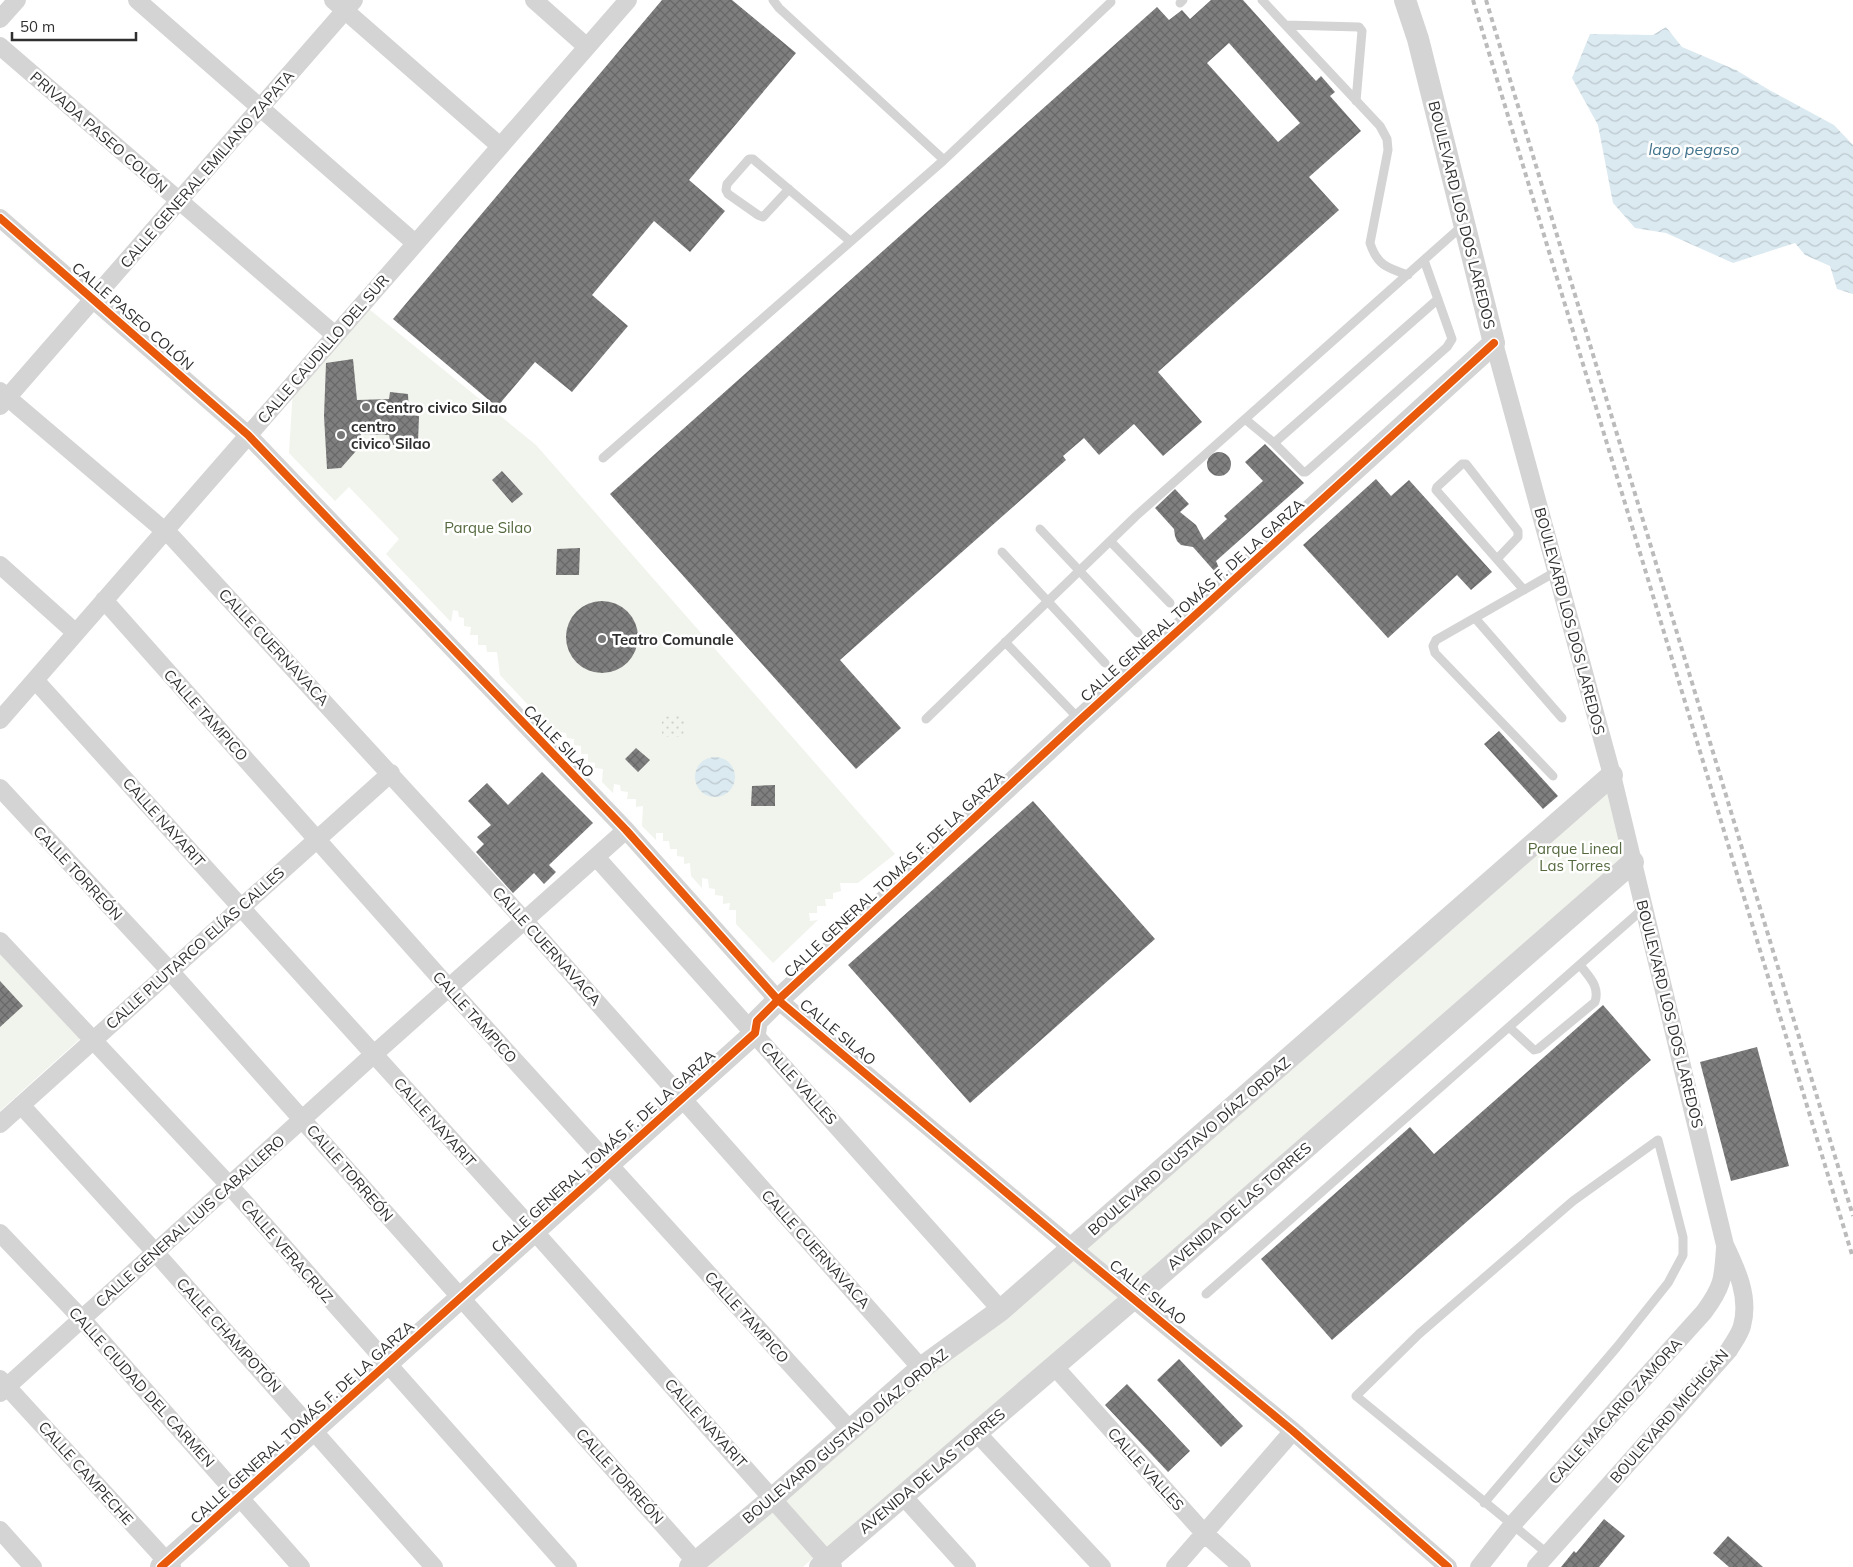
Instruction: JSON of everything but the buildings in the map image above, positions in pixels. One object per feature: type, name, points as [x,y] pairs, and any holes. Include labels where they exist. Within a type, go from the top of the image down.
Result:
[{"type":"street","points":[[0,19],[18,0]]},
{"type":"street","points":[[137,0],[415,243]]},
{"type":"street","points":[[534,0],[587,47]]},
{"type":"street","name":"CALLE CAUDILLO DEL SUR","points":[[0,720],[628,0]]},
{"type":"street","name":"BOULEVARD LOS DOS LAREDOS","points":[[1405,0],[1418,39],[1494,343],[1612,775],[1725,1245]]},
{"type":"street","points":[[344,3],[500,146]]},
{"type":"street","name":"CALLE GENERAL EMILIANO ZAPATA","points":[[2,399],[94,299],[260,108],[344,3]]},
{"type":"street","name":"PRIVADA PASEO COLÓN","points":[[0,46],[336,335]]},
{"type":"street","name":"CALLE PASEO COLÓN","points":[[0,218],[248,435]]},
{"type":"street","name":"CALLE GENERAL TOMÁS F. DE LA GARZA","points":[[167,1565],[240,1496],[755,1033],[757,1021],[778,1000],[1080,720],[1494,343]]},
{"type":"street","points":[[2,399],[164,532]]},
{"type":"street","name":"CALLE SILAO","points":[[248,435],[626,830],[778,1000],[1293,1431],[1448,1567]]},
{"type":"street","name":"CALLE CUERNAVACA","points":[[164,532],[173,538],[524,920],[921,1368]]},
{"type":"street","points":[[0,565],[76,632]]},
{"type":"street","name":"CALLE TAMPICO","points":[[104,600],[608,1165],[850,1430]]},
{"type":"street","name":"CALLE NAYARIT","points":[[35,680],[242,907],[773,1498],[827,1565]]},
{"type":"street","name":"CALLE PLUTARCO ELÍAS CALLES","points":[[0,1124],[390,773]]},
{"type":"street","name":"BOULEVARD GUSTAVO DÍAZ ORDAZ","points":[[693,1564],[773,1498],[921,1368],[1001,1310],[1612,775]]},
{"type":"street","name":"CALLE TORREÓN","points":[[0,788],[170,971],[303,1119],[693,1564]]},
{"type":"street","name":"CALLE GENERAL LUIS CABALLERO","points":[[2,1386],[82,1319],[373,1054],[626,830]]},
{"type":"street","name":"CALLE VALLES","points":[[596,857],[1001,1310]]},
{"type":"street","name":"AVENIDA DE LAS TORRES","points":[[827,1565],[903,1496],[1134,1298],[1633,862]]},
{"type":"street","name":"CALLE VERACRUZ","points":[[0,941],[229,1185],[568,1567]]},
{"type":"street","name":"CALLE CHAMPOTÓN","points":[[21,1105],[155,1252],[434,1567]]},
{"type":"street","name":"CALLE CIUDAD DEL CARMEN","points":[[0,1232],[82,1319],[301,1567]]},
{"type":"street","name":"CALLE MACARIO ZAMORA","points":[[1483,1566],[1513,1524],[1704,1312],[1717,1294],[1724,1276],[1725,1245]]},
{"type":"street","name":"BOULEVARD MICHIGAN","points":[[1542,1560],[1722,1357],[1733,1342],[1742,1326],[1744,1308],[1738,1273],[1725,1245]]},
{"type":"street","name":"CALLE VALLES","points":[[1054,1366],[1204,1533],[1242,1567]]},
{"type":"street","name":"CALLE CAMPECHE","points":[[2,1386],[167,1565]]},
{"type":"street","points":[[1175,1567],[1293,1431]]},
{"type":"street","points":[[978,1433],[1102,1567]]},
{"type":"street","points":[[903,1496],[967,1567]]},
{"type":"street","points":[[0,1530],[33,1567]]},
{"type":"lane","points":[[773,0],[779,8],[944,160]]},
{"type":"lane","points":[[1262,0],[1380,126],[1386,138],[1388,150],[1370,244],[1374,255],[1385,268],[1408,275]]},
{"type":"lane","points":[[603,458],[944,160],[1111,2]]},
{"type":"lane","points":[[1286,25],[1360,27],[1362,30],[1356,101]]},
{"type":"lane","points":[[788,189],[763,217],[728,194],[726,184],[749,159],[753,159],[850,241]]},
{"type":"lane","points":[[926,719],[1136,516],[1464,224]]},
{"type":"lane","points":[[1245,419],[1303,472],[1306,472],[1447,347],[1452,339],[1424,260]]},
{"type":"lane","points":[[1274,444],[1438,299]]},
{"type":"lane","points":[[1497,559],[1518,537],[1518,531],[1466,464],[1462,464],[1436,490],[1524,590]]},
{"type":"lane","points":[[1040,529],[1138,633]]},
{"type":"lane","points":[[1110,541],[1170,603]]},
{"type":"lane","points":[[1002,552],[1105,663]]},
{"type":"lane","points":[[1553,776],[1435,652],[1433,646],[1436,640],[1556,571]]},
{"type":"lane","points":[[1475,618],[1562,718]]},
{"type":"lane","points":[[1006,642],[1080,720]]},
{"type":"lane","points":[[1206,1294],[1644,908]]},
{"type":"lane","points":[[1509,1028],[1529,1047],[1534,1050],[1538,1049],[1595,1002],[1598,994],[1597,988],[1580,966]]},
{"type":"lane","points":[[1484,1503],[1617,1347],[1668,1283],[1683,1255],[1683,1237],[1658,1140],[1573,1201],[1419,1334],[1356,1396],[1484,1503],[1513,1524],[1542,1560]]},
{"type":"green space","name":"Parque Silao","points":[[364,305],[536,445],[895,854],[858,883],[840,883],[841,891],[833,893],[833,899],[825,899],[826,906],[817,906],[817,913],[809,913],[810,921],[818,920],[773,963],[736,924],[736,910],[729,910],[730,903],[723,904],[723,896],[715,895],[715,889],[709,888],[708,879],[702,878],[702,888],[691,876],[690,863],[684,864],[684,857],[677,856],[677,849],[670,849],[669,841],[663,841],[663,833],[656,833],[656,840],[642,826],[643,806],[636,807],[636,799],[627,799],[628,792],[621,791],[620,785],[614,784],[613,793],[602,782],[603,769],[595,768],[595,763],[588,762],[588,754],[581,754],[581,746],[574,745],[574,739],[567,738],[566,733],[561,732],[560,739],[500,675],[497,652],[487,652],[486,645],[478,645],[478,635],[470,635],[471,627],[464,626],[464,618],[459,617],[458,611],[453,610],[451,622],[386,554],[399,539],[349,487],[335,501],[289,453],[293,389]]},
{"type":"green space","points":[[686,714],[683,737],[662,737],[662,717]]},
{"type":"green space","name":"Parque Lineal Las Torres","points":[[1605,782],[1626,861],[825,1552],[822,1550],[803,1567],[707,1567]]},
{"type":"green space","points":[[0,951],[81,1038],[0,1111]]},
{"type":"water","name":"lago pegaso","points":[[1666,27],[1682,47],[1736,70],[1834,125],[1853,145],[1853,294],[1837,289],[1830,266],[1805,255],[1795,243],[1733,263],[1666,233],[1635,228],[1613,203],[1598,125],[1572,78],[1590,34],[1653,35]]},
{"type":"water","points":[[715,757],[729,763],[735,777],[729,791],[715,797],[701,791],[695,777],[701,763]]},
{"type":"railway","points":[[1473,0],[1853,1258]]},
{"type":"railway","points":[[1486,0],[1853,1216]]},
{"type":"cycle path","points":[[0,218],[248,435],[626,830],[778,1000],[1293,1431],[1448,1567]]},
{"type":"cycle path","points":[[161,1567],[755,1033],[757,1021],[778,1000],[1080,720],[1494,343]]},
{"type":"place","name":"Centro civico Silao","points":[[366,407]]},
{"type":"place","name":"centro civico Silao","points":[[341,435]]},
{"type":"place","name":"Teatro Comunale","points":[[602,639]]}]
